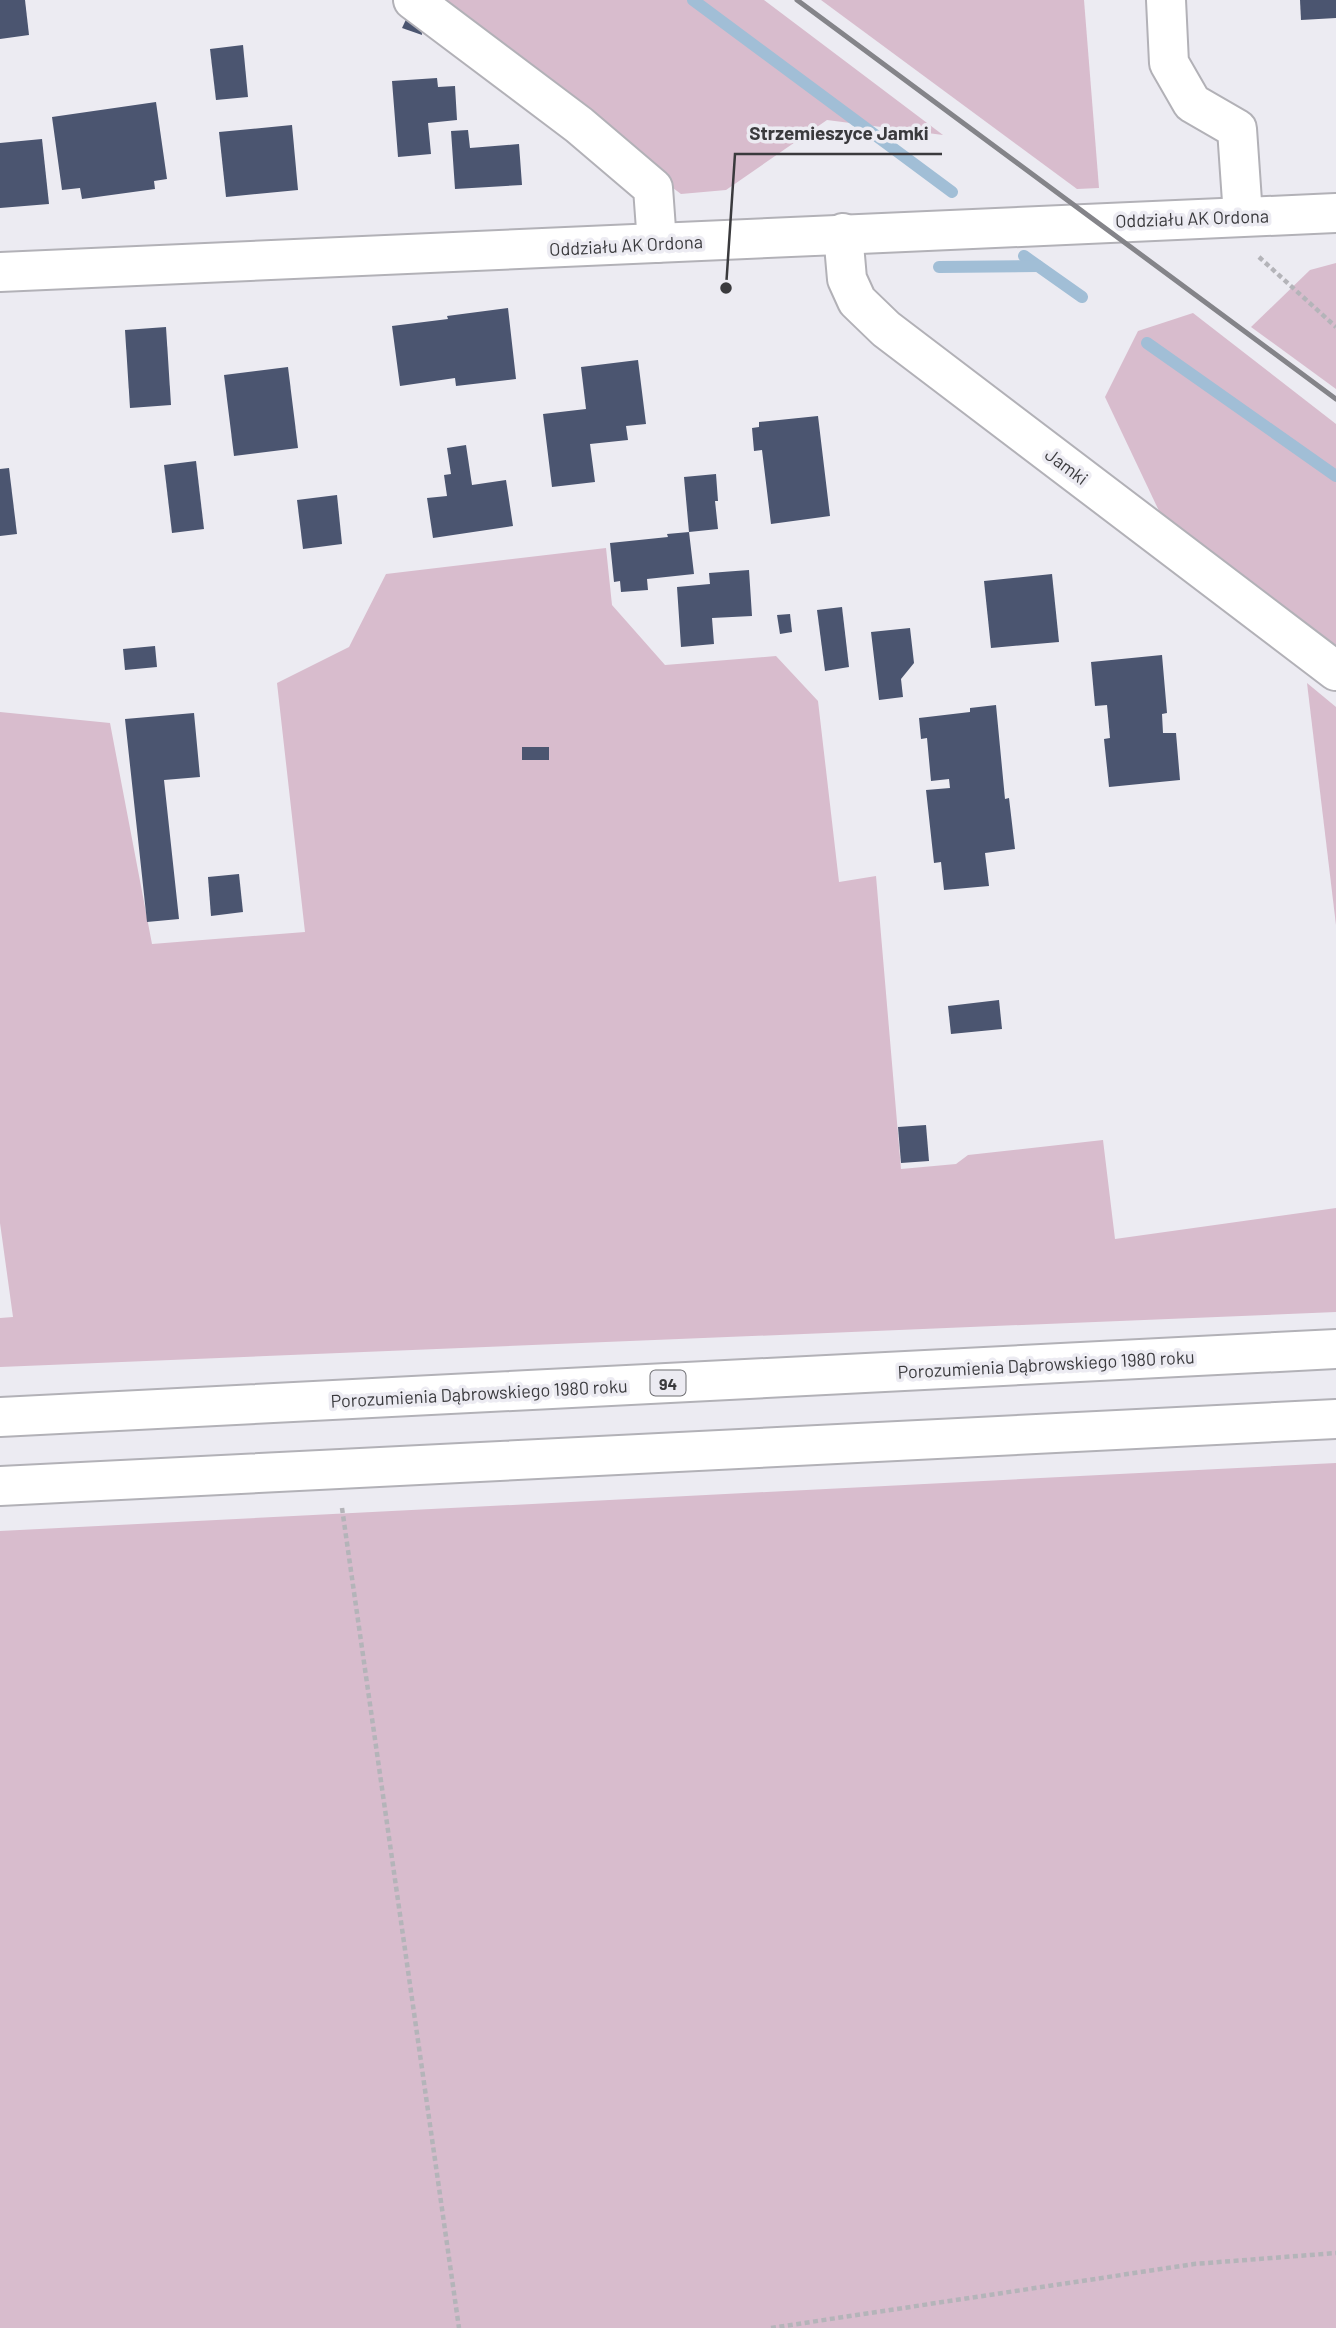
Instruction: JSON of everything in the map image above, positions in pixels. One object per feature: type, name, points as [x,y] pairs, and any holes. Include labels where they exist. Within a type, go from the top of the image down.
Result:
[{"type":"main road","points":[[413,0],[579,125],[653,188],[657,243]]},
{"type":"main road","points":[[1166,0],[1169,63],[1192,103],[1237,129],[1230,217]]},
{"type":"main road","name":"Oddziału AK Ordona","points":[[0,272],[1336,213]]},
{"type":"main road","name":"Jamki","points":[[843,233],[847,279],[857,301],[886,329],[1336,671]]},
{"type":"main road","name":"Porozumienia Dąbrowskiego 1980 roku","points":[[0,1417],[1336,1349]]},
{"type":"main road","points":[[0,1486],[1336,1419]]},
{"type":"path","points":[[1230,217],[1336,327]]},
{"type":"path","points":[[337,1469],[459,2328]]},
{"type":"path","points":[[771,2328],[1194,2264],[1336,2253]]},
{"type":"shaded area","points":[[423,0],[764,0],[943,135],[827,120],[726,190],[681,194]]},
{"type":"shaded area","points":[[821,0],[1084,0],[1099,188],[1077,189]]},
{"type":"shaded area","points":[[1336,263],[1336,389],[1251,327],[1310,270]]},
{"type":"shaded area","points":[[1193,313],[1336,424],[1336,645],[1160,513],[1105,397],[1138,331]]},
{"type":"shaded area","points":[[606,548],[612,605],[665,665],[776,656],[818,701],[839,882],[876,876],[901,1169],[956,1164],[968,1155],[1103,1140],[1115,1239],[1336,1208],[1336,1312],[0,1367],[0,1318],[13,1317],[0,1223],[0,712],[110,723],[152,944],[305,932],[277,683],[349,647],[386,574]]},
{"type":"shaded area","points":[[1307,683],[1336,707],[1336,925]]},
{"type":"shaded area","points":[[1336,1463],[1336,2328],[0,2328],[0,1531]]},
{"type":"building","points":[[0,0],[25,0],[29,35],[0,39]]},
{"type":"building","points":[[1300,0],[1336,0],[1336,18],[1301,20]]},
{"type":"building","points":[[410,11],[421,20],[422,35],[402,28]]},
{"type":"building","points":[[243,45],[248,97],[216,100],[210,49]]},
{"type":"building","points":[[437,78],[438,87],[455,86],[457,120],[428,123],[431,154],[398,157],[392,81]]},
{"type":"building","points":[[156,102],[167,179],[154,181],[155,189],[82,199],[80,188],[62,190],[52,117]]},
{"type":"building","points":[[292,125],[298,190],[226,197],[219,132]]},
{"type":"building","points":[[468,130],[470,148],[519,144],[522,185],[455,189],[451,131]]},
{"type":"building","points":[[42,139],[49,204],[0,208],[0,143]]},
{"type":"building","points":[[508,308],[516,379],[456,386],[455,378],[400,386],[392,326]]},
{"type":"building","points":[[166,327],[171,405],[130,408],[125,330]]},
{"type":"building","points":[[638,360],[646,424],[626,426],[628,440],[590,444],[595,482],[552,487],[543,414],[586,409],[581,367]]},
{"type":"building","points":[[288,367],[298,448],[234,456],[224,375]]},
{"type":"building","points":[[818,416],[830,516],[771,524],[762,450],[754,451],[752,428],[759,427],[759,422]]},
{"type":"building","points":[[466,445],[472,485],[506,480],[513,526],[433,538],[427,498],[447,496],[444,475],[451,474],[447,448]]},
{"type":"building","points":[[196,461],[204,529],[172,533],[164,465]]},
{"type":"building","points":[[9,468],[17,534],[0,536],[0,469]]},
{"type":"building","points":[[716,474],[718,529],[689,532],[684,477]]},
{"type":"building","points":[[337,495],[342,544],[303,549],[297,500]]},
{"type":"building","points":[[689,532],[694,574],[647,579],[648,590],[621,592],[620,581],[614,582],[610,543]]},
{"type":"building","points":[[749,570],[752,616],[712,618],[714,644],[681,647],[677,587],[710,584],[709,573]]},
{"type":"building","points":[[1052,574],[1059,642],[991,648],[984,581]]},
{"type":"building","points":[[842,607],[849,667],[825,671],[817,610]]},
{"type":"building","points":[[790,614],[792,632],[780,634],[777,615]]},
{"type":"building","points":[[910,628],[914,663],[901,679],[903,697],[879,700],[871,632]]},
{"type":"building","points":[[155,646],[157,667],[125,670],[123,649]]},
{"type":"building","points":[[1162,655],[1167,713],[1162,714],[1163,733],[1176,733],[1180,780],[1109,787],[1104,739],[1110,738],[1107,705],[1095,706],[1091,662]]},
{"type":"building","points":[[996,705],[1005,799],[1009,798],[1015,849],[985,853],[989,886],[944,890],[941,862],[934,863],[926,790],[950,788],[949,779],[931,781],[927,738],[921,739],[919,718],[970,712],[970,708]]},
{"type":"building","points":[[194,713],[200,777],[164,780],[179,919],[147,922],[125,719]]},
{"type":"building","points":[[522,747],[549,747],[549,760],[522,760]]},
{"type":"building","points":[[239,874],[243,912],[211,916],[208,877]]},
{"type":"building","points":[[999,1000],[1002,1029],[951,1034],[948,1006]]},
{"type":"building","points":[[926,1125],[929,1161],[901,1163],[898,1127]]},
{"type":"waterway","points":[[693,0],[952,192]]},
{"type":"waterway","points":[[1024,256],[1082,297]]},
{"type":"waterway","points":[[939,267],[1038,266]]},
{"type":"waterway","points":[[1147,343],[1336,476]]},
{"type":"railway","points":[[797,0],[1336,399]]},
{"type":"place","name":"Strzemieszyce Jamki","points":[[726,288]]}]
